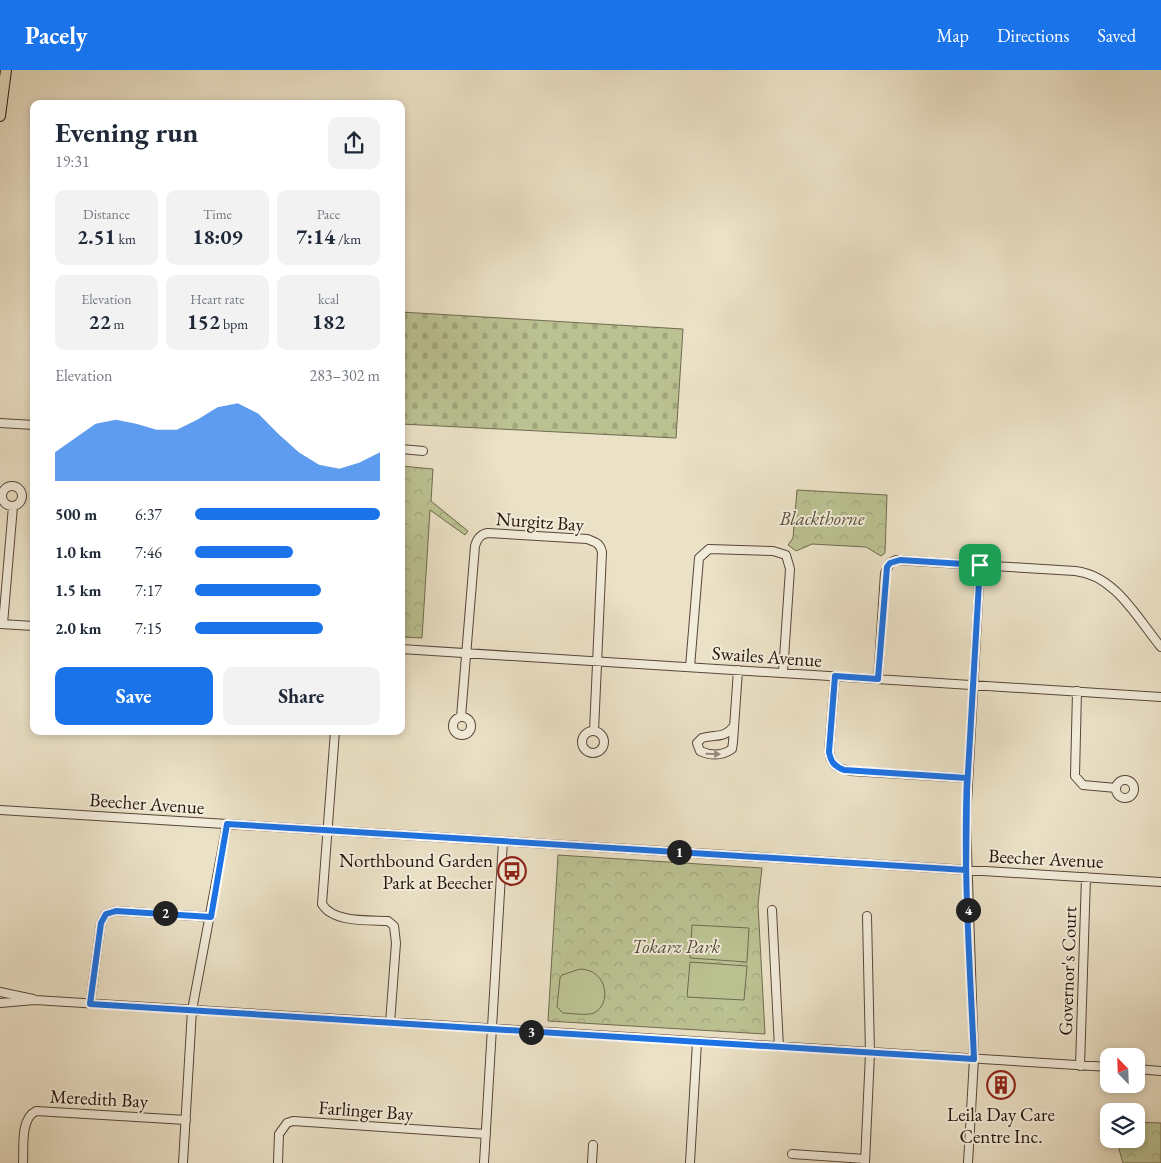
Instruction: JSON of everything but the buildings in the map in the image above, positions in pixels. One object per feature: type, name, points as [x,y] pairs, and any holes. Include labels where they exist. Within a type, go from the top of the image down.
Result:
[{"type":"main road","points":[[0,116],[6,70]]},
{"type":"street","points":[[0,423],[30,425]]},
{"type":"street","points":[[405,449],[424,451]]},
{"type":"street","points":[[12,506],[1,624],[30,626]]},
{"type":"street","name":"Nurgitz Bay","points":[[467,653],[475,546],[483,534],[588,539],[601,546],[602,552],[597,661]]},
{"type":"street","points":[[690,667],[699,558],[705,550],[715,548],[773,551],[786,555],[790,569],[783,673]]},
{"type":"street","points":[[878,679],[887,567],[890,563],[900,560],[1075,571],[1093,574],[1105,581],[1118,594],[1161,647]]},
{"type":"street","points":[[968,1163],[974,1059],[966,870],[967,778],[980,565]]},
{"type":"street","name":"Swailes Avenue","points":[[405,649],[1161,697]]},
{"type":"street","points":[[462,717],[467,653]]},
{"type":"street","points":[[594,731],[597,661]]},
{"type":"street","points":[[734,726],[728,734],[720,737],[702,738],[697,743],[700,751],[715,755],[726,753],[732,749],[734,726],[738,670]]},
{"type":"street","points":[[835,676],[829,752],[830,760],[836,767],[851,771],[967,778]]},
{"type":"street","points":[[1077,692],[1075,776],[1083,785],[1116,788]]},
{"type":"street","points":[[335,735],[322,904],[326,911],[334,916],[388,921],[394,926],[397,933],[390,1023]]},
{"type":"street","name":"Beecher Avenue","points":[[0,810],[1161,882]]},
{"type":"street","points":[[183,1163],[192,1010],[227,824]]},
{"type":"street","points":[[484,1163],[503,841]]},
{"type":"street","name":"Governor's Court","points":[[1080,1066],[1086,877]]},
{"type":"street","points":[[772,910],[779,1047]]},
{"type":"street","points":[[90,1004],[101,923],[106,914],[116,911],[211,917]]},
{"type":"street","points":[[792,1154],[865,1161],[870,1053],[867,916]]},
{"type":"street","points":[[0,992],[35,1000],[90,1004],[1100,1067]]},
{"type":"street","points":[[0,1003],[35,1000]]},
{"type":"street","points":[[690,1163],[697,1042]]},
{"type":"street","points":[[1145,1070],[1161,1071]]},
{"type":"street","name":"Meredith Bay","points":[[23,1163],[25,1124],[36,1111],[186,1120]]},
{"type":"street","name":"Farlinger Bay","points":[[278,1163],[279,1134],[287,1123],[293,1121],[486,1134]]},
{"type":"street","points":[[592,1163],[593,1145]]},
{"type":"green space","points":[[405,312],[683,329],[676,438],[405,424]]},
{"type":"green space","points":[[405,466],[433,469],[431,501],[468,531],[465,535],[430,510],[422,638],[405,637]]},
{"type":"green space","name":"Blackthorne","points":[[797,490],[887,495],[885,553],[881,556],[866,547],[812,544],[796,551],[788,545],[793,538]]},
{"type":"green space","name":"Tokarz Park","points":[[558,855],[762,868],[758,904],[765,1034],[548,1021]]},
{"type":"green space","points":[[692,925],[749,928],[747,962],[690,958]]},
{"type":"green space","points":[[690,962],[747,966],[744,1000],[687,997]]},
{"type":"green space","points":[[580,969],[590,971],[602,981],[605,996],[603,1003],[599,1009],[591,1014],[563,1013],[557,1007],[560,978],[562,975]]},
{"type":"green space","points":[[1145,1122],[1161,1123],[1161,1163],[1123,1163],[1119,1148],[1145,1148]]},
{"type":"place","name":"Northbound Garden Park at Beecher","points":[[512,871]]},
{"type":"place","name":"Leila Day Care Centre Inc.","points":[[1001,1085]]},
{"type":"route","points":[[980,565],[900,560],[890,563],[885,573],[878,679],[835,676],[829,752],[830,760],[836,767],[844,770],[967,778],[966,870],[974,1059],[90,1004],[101,923],[106,914],[116,911],[158,912],[211,917],[227,824],[966,870],[967,790],[980,565]]}]
